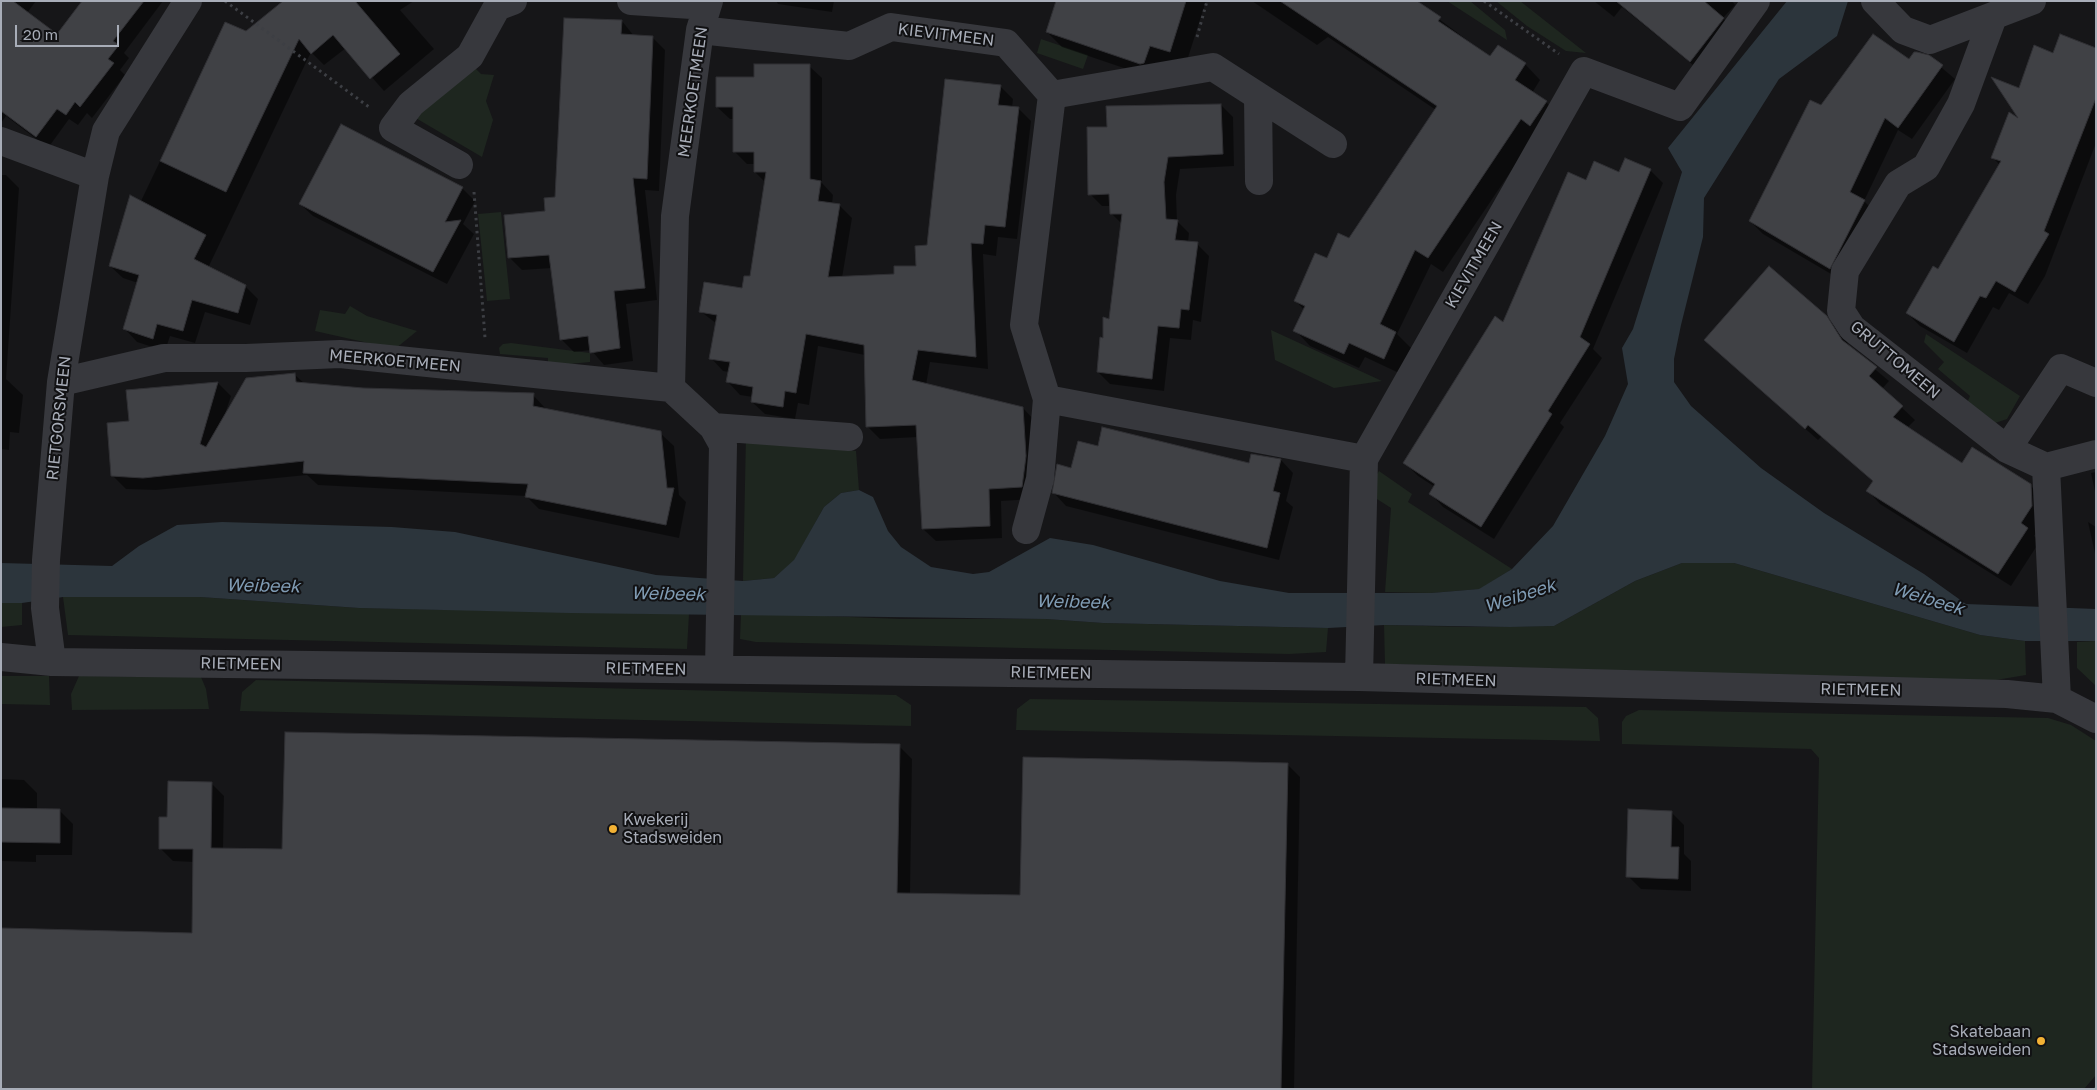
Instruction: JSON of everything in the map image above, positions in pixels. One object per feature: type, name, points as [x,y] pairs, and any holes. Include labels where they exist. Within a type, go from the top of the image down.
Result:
[{"type":"street","name":"RIETGORSMEEN","points":[[52,662],[45,608],[46,560],[61,382],[95,176],[106,131],[188,1]]},
{"type":"street","points":[[459,165],[393,128],[411,104],[470,56],[496,7],[513,1]]},
{"type":"street","name":"MEERKOETMEEN","points":[[61,382],[164,358],[246,358],[340,354],[670,388],[675,216],[705,12],[631,1]]},
{"type":"street","points":[[1584,71],[1680,106],[1756,1]]},
{"type":"street","points":[[1875,1],[1903,30],[1930,40],[2032,1]]},
{"type":"street","name":"KIEVITMEEN","points":[[705,12],[850,46],[892,27],[1006,43],[1052,95]]},
{"type":"street","name":"GRUTTOMEEN","points":[[1993,17],[1961,104],[1926,167],[1898,184],[1845,271],[1841,311],[1852,328],[2007,449],[2046,467]]},
{"type":"street","points":[[1026,530],[1040,479],[1048,399],[1024,325],[1052,95],[1213,67],[1333,144]]},
{"type":"street","name":"KIEVITMEEN","points":[[1359,677],[1364,459],[1584,71]]},
{"type":"street","points":[[1258,96],[1259,181]]},
{"type":"street","points":[[1,141],[95,176]]},
{"type":"street","points":[[2007,449],[2061,368],[2096,383]]},
{"type":"street","points":[[670,388],[713,427],[723,445],[719,669]]},
{"type":"street","points":[[1048,399],[1364,459]]},
{"type":"street","points":[[713,427],[849,437]]},
{"type":"street","points":[[2057,699],[2054,604],[2046,467],[2096,454]]},
{"type":"street","name":"RIETMEEN","points":[[1,657],[52,662],[1359,677],[2007,694],[2057,699],[2096,719]]},
{"type":"path","points":[[225,1],[394,126]]},
{"type":"path","points":[[1484,1],[1584,71]]},
{"type":"path","points":[[459,165],[472,172],[488,370]]},
{"type":"shaded area","points":[[1447,1],[1470,1],[1505,30],[1507,40]]},
{"type":"shaded area","points":[[1496,1],[1520,1],[1586,53],[1566,51],[1527,26]]},
{"type":"shaded area","points":[[1041,39],[1088,55],[1083,69],[1037,53]]},
{"type":"shaded area","points":[[471,64],[481,74],[494,75],[486,101],[493,120],[482,157],[414,117]]},
{"type":"shaded area","points":[[501,212],[510,299],[487,301],[478,214]]},
{"type":"shaded area","points":[[350,306],[367,316],[417,331],[395,349],[315,331],[320,310],[345,314]]},
{"type":"shaded area","points":[[1271,330],[1382,381],[1334,388],[1275,360]]},
{"type":"shaded area","points":[[1926,334],[2020,396],[2007,419],[1995,423],[1967,403],[1970,396],[1938,369],[1944,362],[1924,342]]},
{"type":"shaded area","points":[[511,343],[590,353],[590,362],[548,366],[548,358],[500,354],[499,348],[503,344]]},
{"type":"shaded area","points":[[746,435],[856,451],[859,490],[841,493],[824,507],[794,561],[774,578],[743,581]]},
{"type":"shaded area","points":[[1379,471],[1412,494],[1408,502],[1512,569],[1480,589],[1431,593],[1385,592],[1391,508],[1366,492]]},
{"type":"shaded area","points":[[1682,563],[1734,563],[1980,635],[2025,641],[2026,675],[1990,681],[1385,664],[1384,625],[1467,627],[1554,626],[1635,581]]},
{"type":"shaded area","points":[[63,597],[200,597],[359,608],[689,614],[687,649],[68,635]]},
{"type":"shaded area","points":[[1,603],[22,603],[22,625],[1,627]]},
{"type":"shaded area","points":[[775,614],[900,619],[1046,619],[1103,623],[1328,628],[1326,652],[1289,654],[756,642],[740,639],[741,615]]},
{"type":"shaded area","points":[[2096,641],[2096,686],[2077,668],[2077,642]]},
{"type":"shaded area","points":[[1,676],[49,676],[50,705],[1,704]]},
{"type":"shaded area","points":[[79,676],[201,677],[206,689],[209,709],[72,710],[71,694]]},
{"type":"shaded area","points":[[256,680],[896,695],[911,705],[911,726],[240,711],[242,692]]},
{"type":"shaded area","points":[[1030,699],[1586,707],[1598,718],[1600,741],[1016,730],[1017,709]]},
{"type":"shaded area","points":[[1639,710],[2048,718],[2071,725],[2096,741],[2096,1075],[2084,1089],[1812,1089],[1819,758],[1811,749],[1622,744],[1622,722],[1626,716]]},
{"type":"water","name":"Weibeek","points":[[1787,1],[1848,1],[1837,36],[1779,79],[1704,198],[1703,237],[1674,359],[1674,382],[1691,406],[1761,468],[1824,513],[1924,574],[1966,604],[2096,609],[2096,641],[2025,641],[1980,635],[1734,563],[1682,563],[1635,581],[1554,626],[1384,625],[1328,628],[1103,623],[1046,619],[570,613],[359,608],[200,597],[63,597],[22,603],[1,603],[1,563],[112,566],[139,546],[177,525],[222,522],[392,527],[455,532],[656,575],[743,581],[774,578],[794,560],[824,507],[841,493],[859,490],[873,497],[888,531],[901,547],[931,567],[973,574],[989,572],[1050,538],[1093,545],[1220,581],[1289,593],[1431,593],[1479,589],[1512,569],[1553,526],[1605,436],[1628,384],[1622,348],[1633,329],[1682,172],[1668,148]]},
{"type":"building","points":[[1,1],[13,1],[57,34],[82,1],[144,1],[113,41],[119,45],[108,59],[114,63],[80,107],[75,102],[66,115],[57,109],[36,137],[1,111]]},
{"type":"building","points":[[283,1],[355,1],[400,54],[370,79],[333,35],[311,54],[299,39],[226,192],[160,161],[225,22],[246,31]]},
{"type":"building","points":[[1056,1],[1186,1],[1170,52],[1150,46],[1144,63],[1140,64],[1046,32]]},
{"type":"building","points":[[1280,1],[1417,1],[1441,17],[1438,21],[1490,56],[1498,45],[1526,63],[1515,80],[1547,101],[1530,126],[1521,119],[1428,258],[1415,250],[1380,324],[1396,332],[1384,359],[1349,343],[1344,354],[1293,331],[1305,306],[1294,301],[1315,253],[1327,258],[1338,233],[1349,238],[1437,106]]},
{"type":"building","points":[[1616,1],[1704,1],[1724,18],[1690,62]]},
{"type":"building","points":[[564,18],[622,20],[621,34],[653,36],[647,179],[633,178],[645,288],[614,291],[620,348],[590,353],[588,336],[560,340],[549,255],[508,258],[504,215],[545,211],[544,198],[555,197]]},
{"type":"building","points":[[1873,34],[1909,59],[1914,52],[1917,52],[1929,55],[1943,65],[1898,128],[1885,118],[1850,192],[1865,200],[1830,269],[1749,221],[1810,100],[1821,105]]},
{"type":"building","points":[[2060,34],[2096,48],[2096,98],[2044,231],[2049,234],[2015,292],[1996,281],[1986,298],[1980,296],[1954,342],[1906,313],[1933,266],[1938,269],[2001,161],[1991,158],[2009,112],[2018,118],[1991,77],[2019,88],[2034,45],[2053,53]]},
{"type":"building","points":[[754,64],[810,64],[810,179],[821,181],[818,201],[840,204],[828,277],[894,274],[894,266],[916,266],[915,246],[927,245],[945,79],[1001,85],[998,105],[1019,107],[1005,227],[985,225],[983,244],[971,243],[976,357],[918,350],[912,380],[1023,407],[1026,456],[1022,487],[989,489],[990,526],[922,529],[916,425],[866,427],[864,345],[806,334],[796,393],[785,391],[783,407],[751,402],[753,387],[726,382],[730,362],[709,359],[717,315],[699,312],[704,282],[742,288],[744,276],[750,276],[766,172],[754,172],[754,152],[733,152],[733,107],[716,107],[716,77],[754,77]]},
{"type":"building","points":[[1221,104],[1223,154],[1168,157],[1164,182],[1166,219],[1178,220],[1175,240],[1198,242],[1189,310],[1181,309],[1179,328],[1158,326],[1152,379],[1097,372],[1100,337],[1103,338],[1103,317],[1109,319],[1122,214],[1110,214],[1109,194],[1088,195],[1087,127],[1107,127],[1106,106]]},
{"type":"building","points":[[341,124],[463,187],[445,222],[461,220],[433,272],[299,204]]},
{"type":"building","points":[[1625,158],[1651,169],[1580,337],[1590,344],[1548,411],[1552,414],[1481,527],[1429,494],[1435,484],[1403,463],[1495,316],[1503,322],[1568,172],[1586,180],[1594,161],[1619,172]]},
{"type":"building","points":[[130,195],[206,235],[194,259],[246,285],[238,313],[192,300],[183,331],[157,324],[153,339],[123,329],[139,275],[109,266]]},
{"type":"building","points":[[1769,266],[1827,316],[1842,340],[1877,367],[1869,376],[1903,406],[1893,417],[1962,463],[1972,447],[2031,484],[2032,506],[2021,523],[2028,528],[1998,574],[1866,491],[1873,481],[1808,425],[1805,429],[1704,340]]},
{"type":"building","points":[[295,373],[296,382],[363,388],[534,393],[533,406],[661,431],[667,488],[674,488],[666,525],[525,497],[528,484],[303,473],[304,461],[143,478],[111,476],[107,423],[129,421],[126,390],[218,382],[200,444],[206,447],[246,378]]},
{"type":"building","points":[[1102,427],[1249,463],[1251,454],[1281,459],[1273,491],[1280,493],[1267,548],[1052,493],[1057,464],[1071,468],[1078,441],[1098,446]]},
{"type":"building","points":[[285,732],[900,744],[897,893],[1020,895],[1023,757],[1288,763],[1281,1089],[1,1089],[1,928],[192,933],[193,849],[159,849],[159,817],[167,817],[168,781],[212,782],[211,848],[282,849]]},
{"type":"building","points":[[1,808],[60,809],[60,843],[1,842]]},
{"type":"building","points":[[1628,809],[1672,811],[1671,847],[1679,847],[1678,879],[1626,877]]},
{"type":"place","name":"Kwekerij Stadsweiden","points":[[613,829]]},
{"type":"place","name":"Skatebaan Stadsweiden","points":[[2041,1041]]}]
